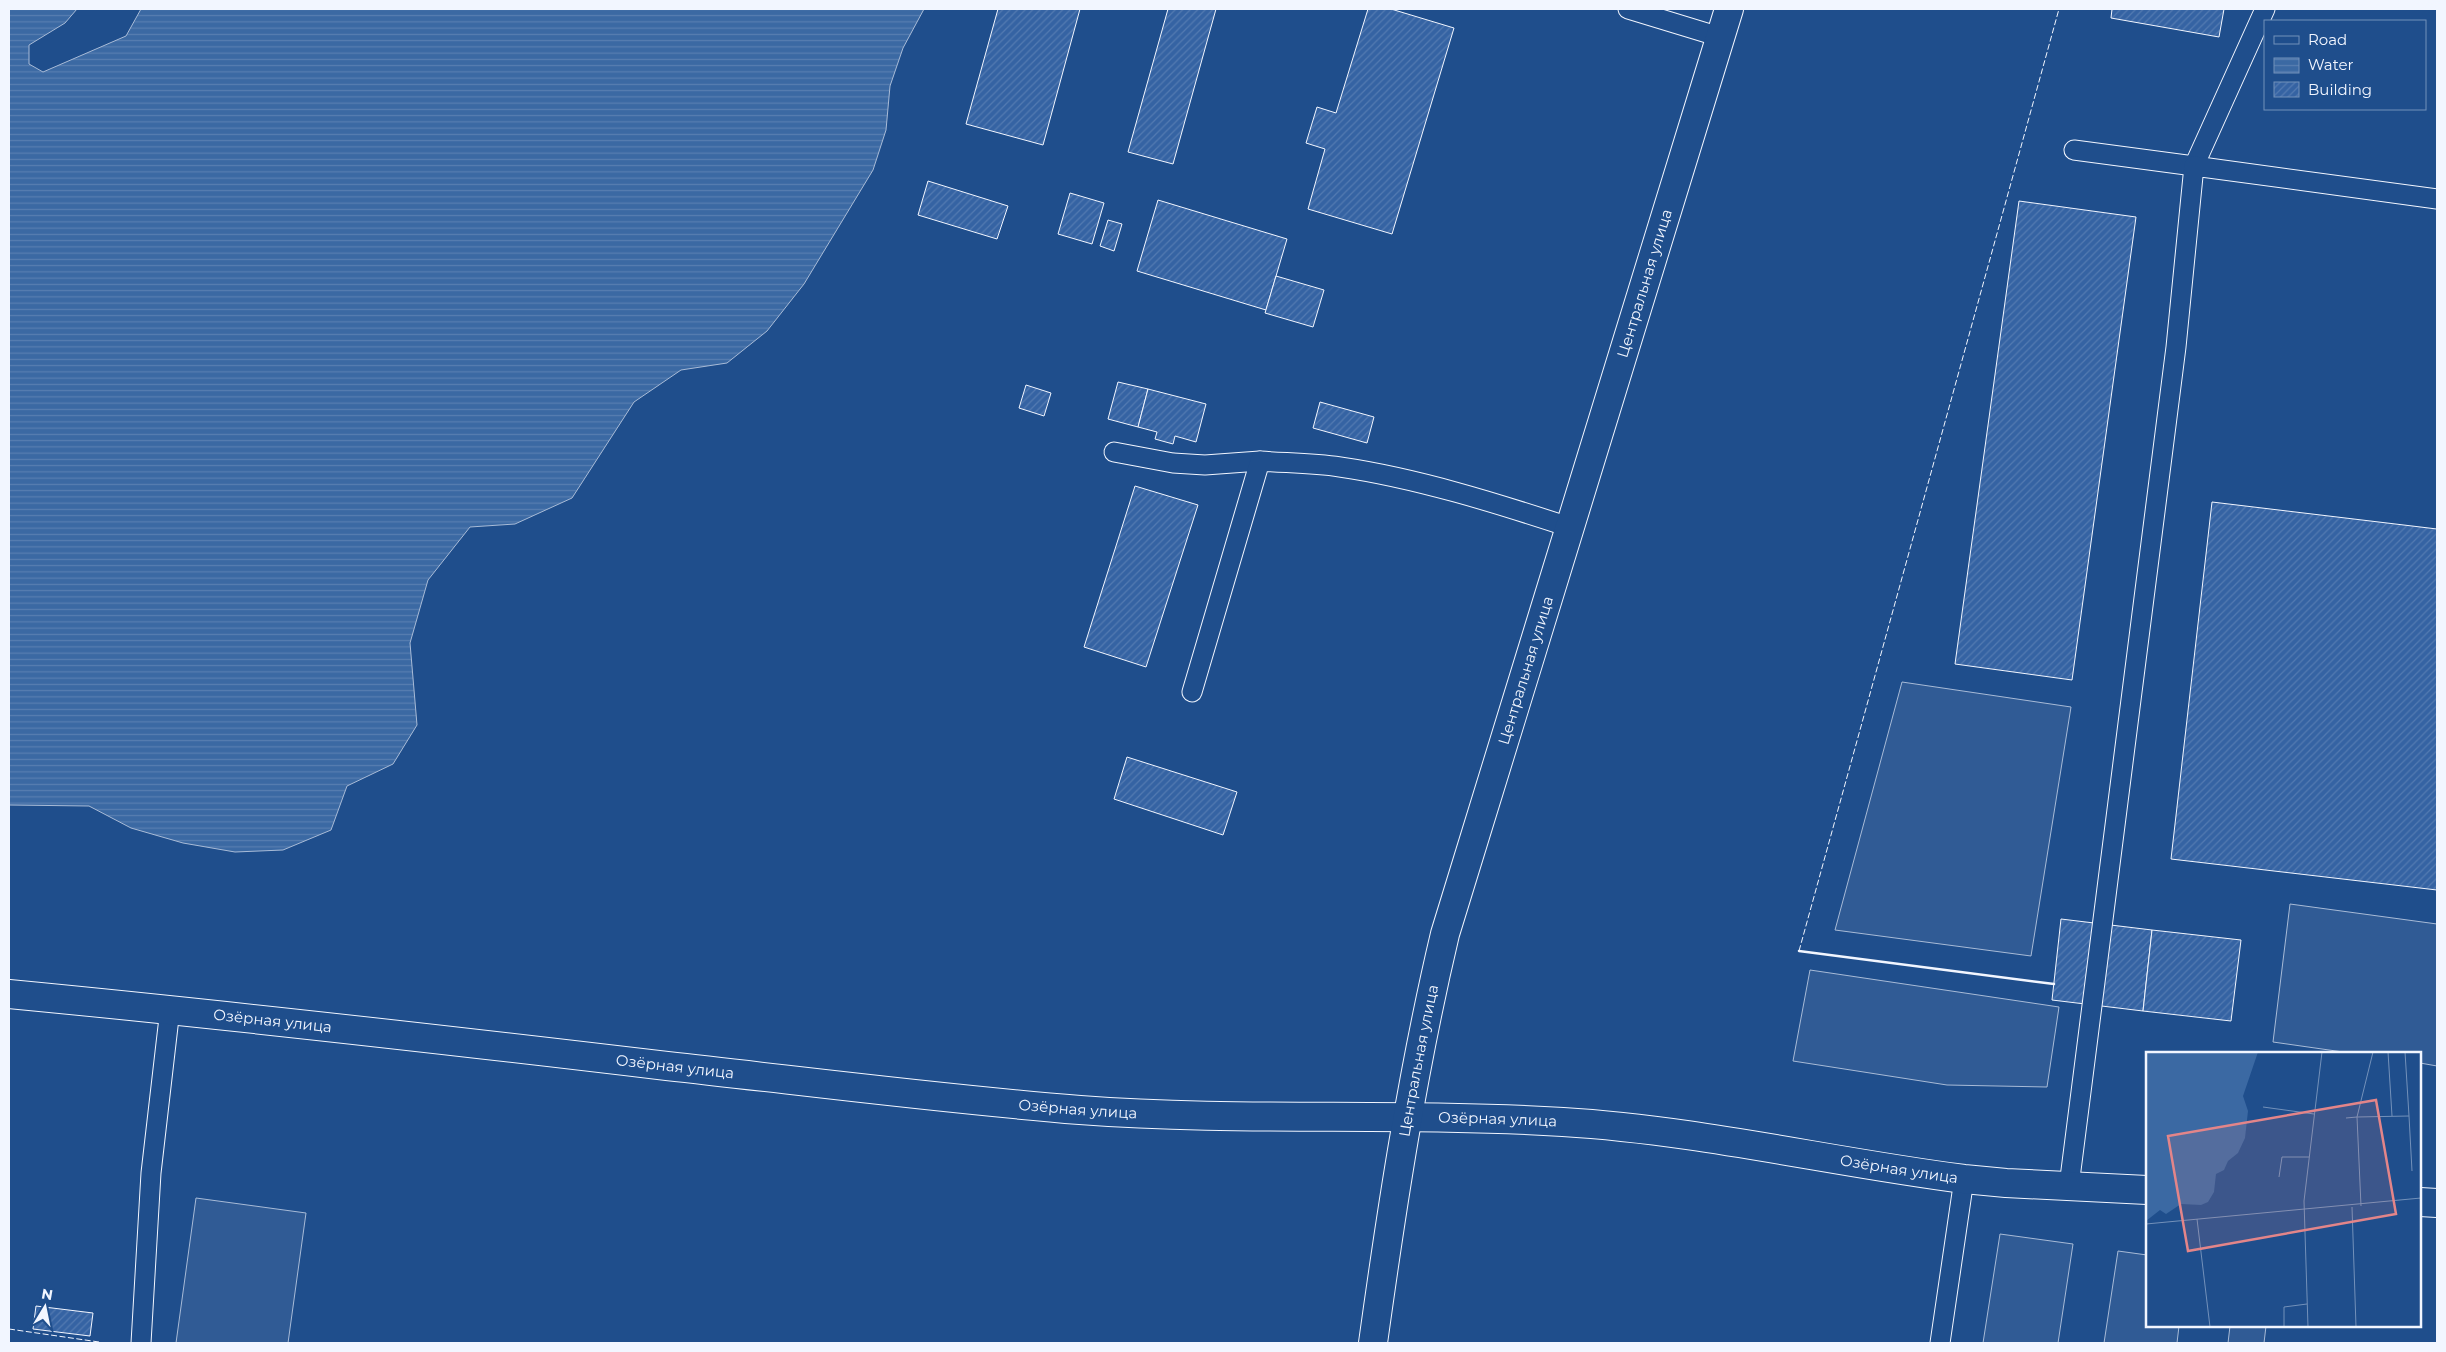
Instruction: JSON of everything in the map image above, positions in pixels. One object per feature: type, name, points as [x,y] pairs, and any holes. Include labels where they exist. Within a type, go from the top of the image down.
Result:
[{"type":"street","name":"Центральная улица","points":[[1373,1343],[1406,1117],[1425,1019],[1445,934],[1729,9]]},
{"type":"street","name":"Озёрная улица","points":[[9,994],[170,1009],[928,1096],[1081,1110],[1220,1117],[1406,1117],[1568,1122],[1648,1130],[1964,1179],[2146,1190]]},
{"type":"street","points":[[2421,1202],[2437,1203]]},
{"type":"lane","points":[[1628,9],[1720,38]]},
{"type":"lane","points":[[2069,1186],[2175,356],[2194,166],[2266,9]]},
{"type":"lane","points":[[2074,150],[2437,199]]},
{"type":"lane","points":[[1114,452],[1173,463],[1205,466],[1260,461],[1340,467],[1403,480],[1500,505],[1569,527]]},
{"type":"lane","points":[[1192,692],[1260,461]]},
{"type":"lane","points":[[141,1343],[151,1173],[170,1009]]},
{"type":"lane","points":[[1940,1343],[1964,1179]]},
{"type":"shaded area","points":[[1902,682],[2071,707],[2031,956],[1835,930]]},
{"type":"shaded area","points":[[2290,904],[2437,924],[2437,1066],[2421,1063],[2421,1052],[2343,1052],[2273,1042]]},
{"type":"shaded area","points":[[1810,970],[2059,1007],[2047,1087],[1947,1085],[1793,1061]]},
{"type":"shaded area","points":[[196,1198],[306,1213],[288,1343],[176,1343]]},
{"type":"shaded area","points":[[2000,1234],[2073,1244],[2058,1343],[1983,1343]]},
{"type":"shaded area","points":[[2118,1251],[2146,1255],[2146,1327],[2179,1327],[2177,1343],[2104,1343]]},
{"type":"shaded area","points":[[2230,1327],[2266,1327],[2264,1343],[2228,1343]]},
{"type":"water","points":[[9,9],[77,9],[65,23],[29,45],[29,64],[43,72],[126,36],[141,9],[924,9],[903,48],[890,86],[886,130],[873,170],[804,284],[767,331],[727,363],[681,370],[634,402],[572,498],[515,524],[470,527],[428,580],[410,643],[417,725],[393,764],[347,786],[331,830],[283,850],[235,852],[183,843],[131,828],[89,806],[9,805]]},
{"type":"building","points":[[998,9],[1080,9],[1043,145],[966,124]]},
{"type":"building","points":[[1168,9],[1216,9],[1173,164],[1128,152]]},
{"type":"building","points":[[1368,9],[1391,9],[1454,28],[1392,234],[1308,209],[1325,149],[1306,143],[1317,107],[1336,113]]},
{"type":"building","points":[[2112,9],[2224,9],[2219,37],[2111,18]]},
{"type":"building","points":[[928,181],[1008,206],[997,239],[918,215]]},
{"type":"building","points":[[1070,193],[1104,203],[1092,244],[1058,234]]},
{"type":"building","points":[[1158,200],[1287,239],[1266,310],[1137,271]]},
{"type":"building","points":[[2019,201],[2136,217],[2072,680],[1955,664]]},
{"type":"building","points":[[1108,220],[1122,224],[1114,251],[1100,246]]},
{"type":"building","points":[[1276,276],[1324,290],[1313,327],[1265,313]]},
{"type":"building","points":[[1118,382],[1148,389],[1138,427],[1108,419]]},
{"type":"building","points":[[1026,385],[1051,393],[1044,416],[1019,408]]},
{"type":"building","points":[[1148,389],[1206,404],[1196,442],[1175,436],[1173,444],[1155,439],[1157,432],[1138,427]]},
{"type":"building","points":[[1320,402],[1374,417],[1367,443],[1313,428]]},
{"type":"building","points":[[1135,486],[1198,505],[1146,667],[1084,647]]},
{"type":"building","points":[[2212,502],[2437,529],[2437,890],[2171,859]]},
{"type":"building","points":[[1127,757],[1237,792],[1223,835],[1114,799]]},
{"type":"building","points":[[2061,919],[2152,930],[2143,1011],[2052,1000]]},
{"type":"building","points":[[2152,930],[2241,940],[2231,1021],[2143,1011]]},
{"type":"building","points":[[36,1306],[93,1313],[90,1336],[33,1329]]},
{"type":"fence","points":[[1799,951],[2059,9]]},
{"type":"fence","points":[[9,1329],[99,1342]]},
{"type":"wall","points":[[1799,951],[2054,984]]}]
